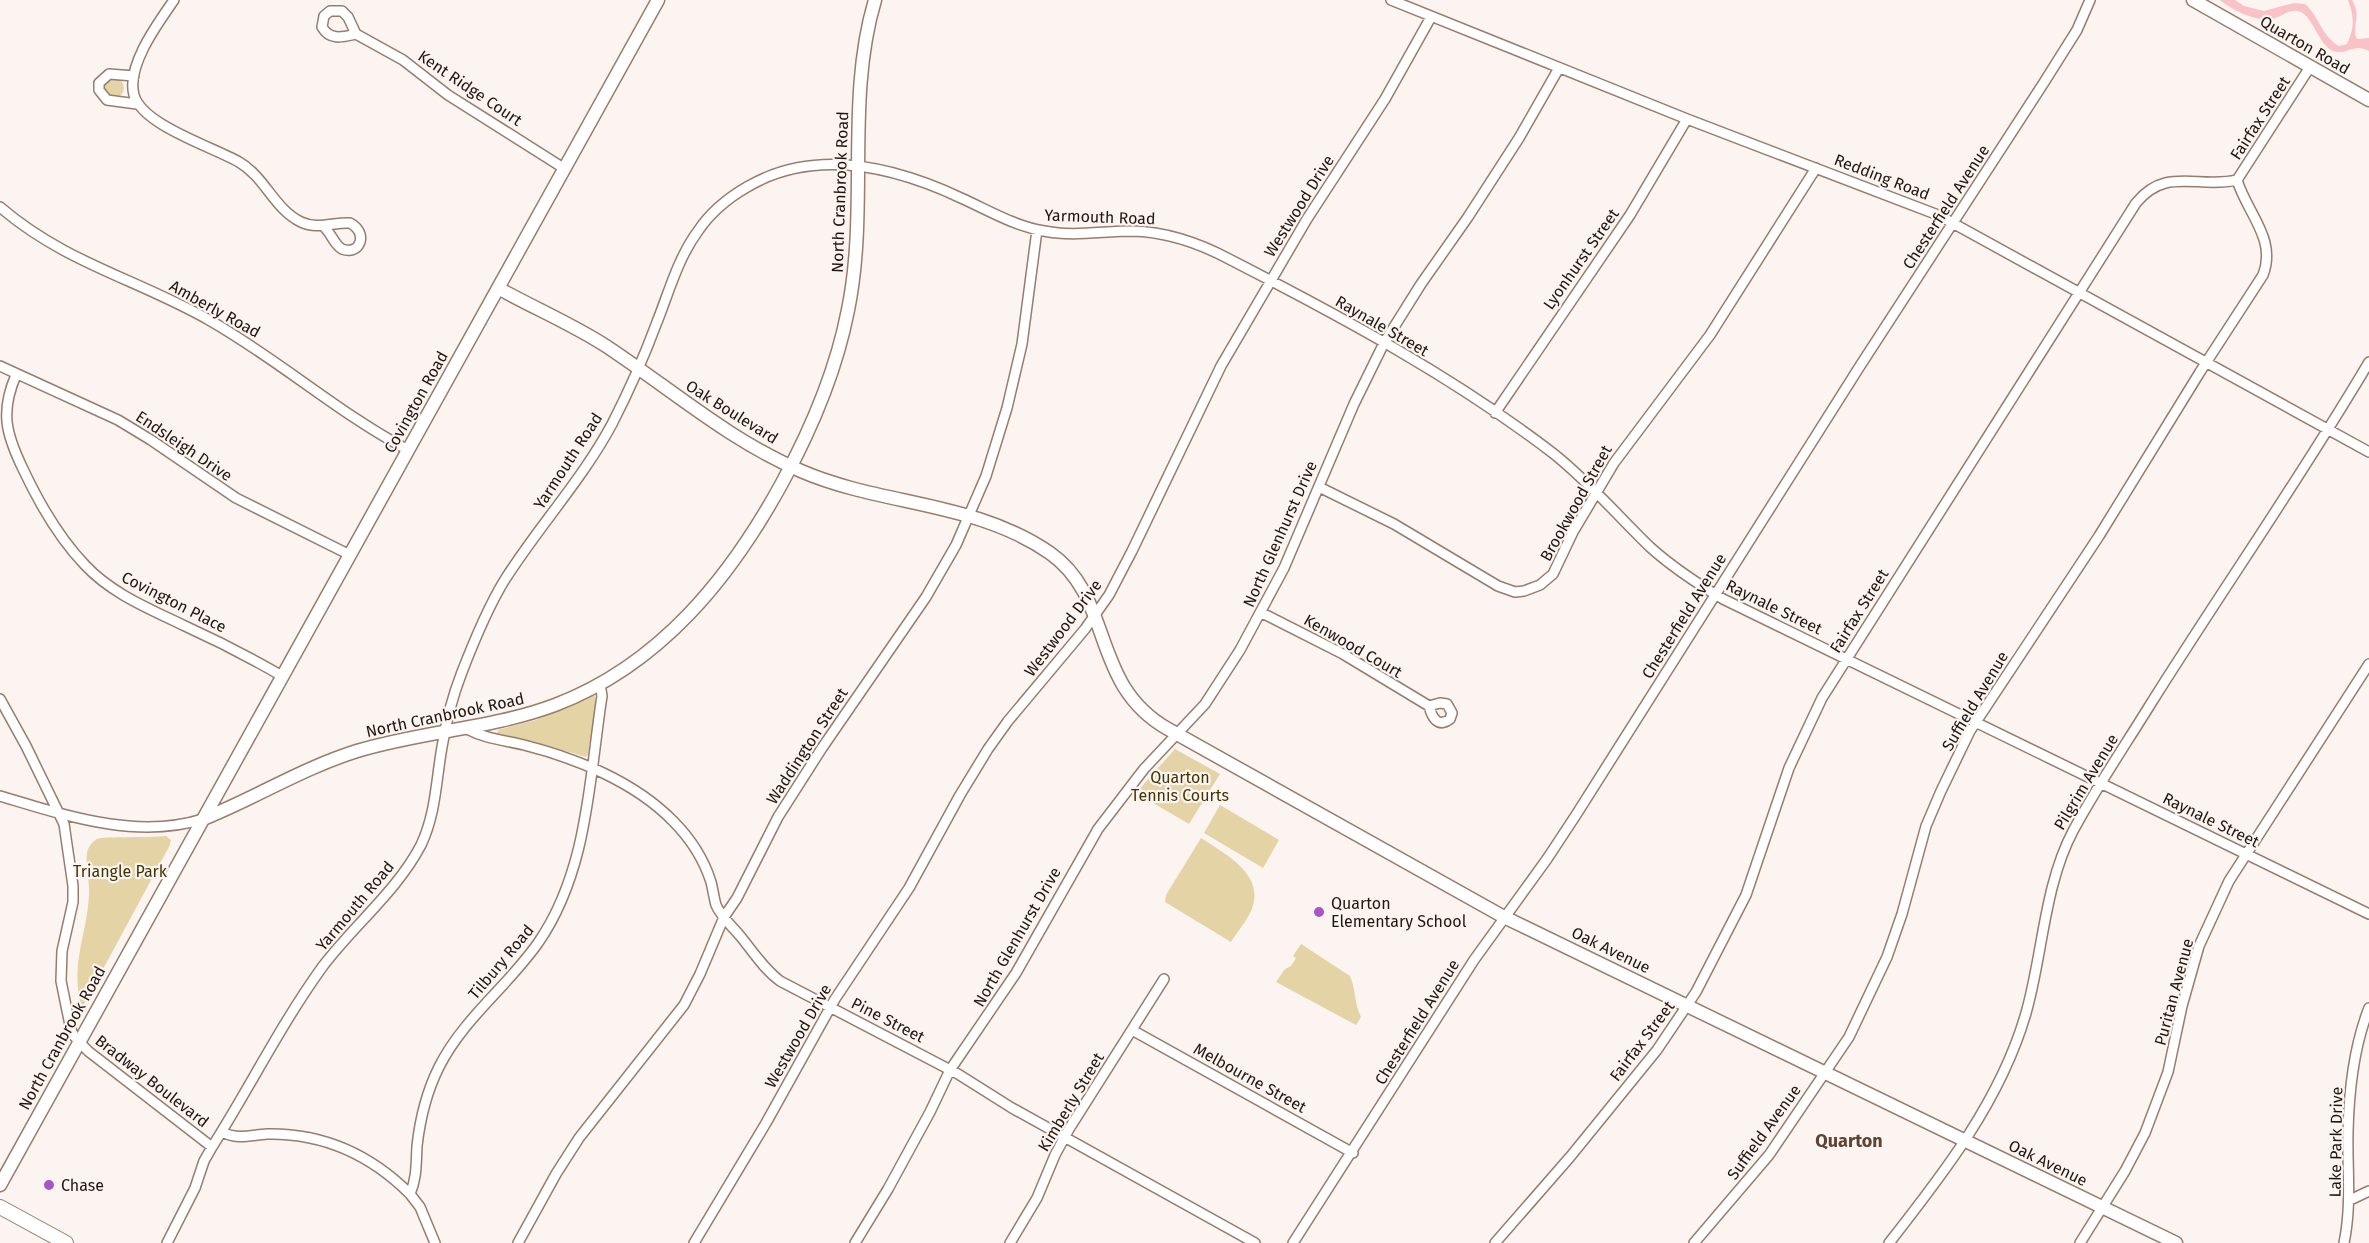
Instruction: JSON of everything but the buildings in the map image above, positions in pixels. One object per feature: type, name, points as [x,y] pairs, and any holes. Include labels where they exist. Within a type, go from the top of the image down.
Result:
[{"type":"main road","points":[[0,1207],[66,1243]]},
{"type":"street","points":[[137,104],[133,92],[134,76],[148,41],[174,0]]},
{"type":"street","name":"Covington Road","points":[[203,819],[658,0]]},
{"type":"street","name":"North Cranbrook Road","points":[[0,1185],[203,819],[333,760],[394,741],[467,729],[532,713],[570,699],[600,684],[656,646],[706,597],[752,535],[791,466],[819,408],[831,376],[844,327],[856,256],[863,57],[867,29],[875,0]]},
{"type":"street","name":"Redding Road","points":[[1391,0],[1952,222],[2369,452]]},
{"type":"street","name":"Chesterfield Avenue","points":[[1293,1243],[1353,1153],[1474,960],[1576,815],[1952,222],[2043,84],[2077,30],[2090,0]]},
{"type":"street","name":"Quarton Road","points":[[2193,0],[2369,100]]},
{"type":"street","name":"Westwood Drive","points":[[694,1243],[772,1113],[831,1007],[892,916],[988,749],[1094,616],[1121,573],[1221,366],[1322,194],[1385,99],[1431,17]]},
{"type":"street","name":"Kent Ridge Court","points":[[356,34],[403,60],[448,95],[565,168]]},
{"type":"street","name":"Fairfax Street","points":[[1496,1243],[1621,1095],[1688,1006],[1746,895],[1789,768],[1805,729],[1846,659],[2136,204],[2152,187],[2168,182],[2220,183],[2237,180],[2310,67]]},
{"type":"street","name":"North Glenhurst Drive","points":[[855,1243],[899,1169],[950,1070],[1016,973],[1098,829],[1128,788],[1209,698],[1262,613],[1298,539],[1354,404],[1384,343],[1519,138],[1559,68]]},
{"type":"street","points":[[134,76],[109,74],[99,83],[99,90],[107,100],[137,104],[158,121],[248,168],[292,217],[306,224],[323,226]]},
{"type":"street","name":"Lyonhurst Street","points":[[1495,413],[1630,215],[1687,119]]},
{"type":"street","name":"Yarmouth Road","points":[[212,1147],[264,1056],[306,991],[334,952],[392,887],[415,856],[432,814],[445,732],[459,677],[501,586],[593,455],[610,427],[639,368],[689,244],[709,217],[721,206],[748,186],[780,173],[818,166],[870,166],[911,177],[1004,219],[1037,230],[1073,234],[1149,232],[1179,238],[1214,251]]},
{"type":"street","name":"Brookwood Street","points":[[1319,487],[1394,524],[1498,586],[1515,592],[1533,589],[1546,582],[1553,574],[1595,492],[1629,441],[1662,401],[1710,335],[1816,168]]},
{"type":"street","name":"Suffield Avenue","points":[[1694,1243],[1769,1155],[1849,1037],[1887,957],[1902,914],[1926,826],[1976,722],[2099,536],[2205,363],[2259,282],[2267,261],[2264,236],[2244,200],[2237,180]]},
{"type":"street","name":"Amberly Road","points":[[0,207],[54,247],[183,306],[232,333],[356,420],[408,450]]},
{"type":"street","name":"Waddington Street","points":[[518,1243],[539,1203],[579,1138],[684,1005],[724,917],[794,790],[926,597],[956,545],[998,442],[1013,385],[1022,344],[1037,230]]},
{"type":"street","name":"Raynale Street","points":[[1214,251],[1384,343],[1495,413],[1558,458],[1654,550],[1715,594],[2369,914]]},
{"type":"street","name":"Oak Boulevard","points":[[498,288],[575,327],[639,368],[717,425],[791,466],[875,496],[970,515],[1022,536],[1055,557],[1080,585],[1094,616]]},
{"type":"street","name":"Pilgrim Avenue","points":[[1889,1243],[1965,1141],[1996,1089],[2017,1040],[2032,991],[2059,862],[2073,832],[2369,362]]},
{"type":"street","name":"Endsleigh Drive","points":[[0,366],[118,420],[236,498],[350,555]]},
{"type":"street","name":"Covington Place","points":[[16,375],[5,398],[6,425],[13,448],[46,512],[85,565],[124,596],[224,644],[282,676]]},
{"type":"street","name":"Kenwood Court","points":[[1262,613],[1343,654],[1429,706]]},
{"type":"street","name":"Oak Avenue","points":[[1094,616],[1107,654],[1127,693],[1149,717],[1176,734],[1504,917],[2176,1243]]},
{"type":"street","name":"Puritan Avenue","points":[[2080,1243],[2145,1133],[2168,1072],[2182,1006],[2199,946],[2229,881],[2369,664]]},
{"type":"street","name":"Tilbury Road","points":[[410,1194],[416,1181],[417,1145],[423,1113],[438,1068],[470,1022],[529,955],[547,929],[564,896],[579,850],[602,696],[600,684]]},
{"type":"street","name":"Bradway Boulevard","points":[[0,699],[61,815],[73,886],[71,910],[62,951],[61,981],[68,1022],[74,1036],[212,1147],[204,1161],[195,1188],[167,1243]]},
{"type":"street","name":"Pine Street","points":[[467,729],[481,736],[543,750],[591,769],[636,791],[674,821],[701,858],[711,882],[716,905],[774,976],[950,1070],[1012,1108],[1255,1243]]},
{"type":"street","points":[[0,795],[94,823],[148,826],[193,823],[203,819]]},
{"type":"street","name":"Kimberly Street","points":[[1010,1243],[1037,1198],[1065,1137],[1164,979]]},
{"type":"street","name":"Lake Park Drive","points":[[2344,1243],[2350,1200],[2348,1132],[2350,1094],[2357,1050],[2369,1008]]},
{"type":"street","name":"Melbourne Street","points":[[1132,1030],[1353,1153]]},
{"type":"street","points":[[222,1132],[229,1136],[240,1137],[268,1134],[306,1137],[334,1144],[366,1159],[384,1171],[410,1194],[420,1208],[435,1243]]},
{"type":"street","points":[[2350,1200],[2369,1191]]},
{"type":"green space","points":[[114,78],[121,81],[124,88],[121,95],[114,98],[107,95],[104,88],[107,81]]},
{"type":"green space","points":[[591,695],[595,696],[596,703],[586,757],[528,740],[497,734],[498,730],[536,720]]},
{"type":"green space","name":"Quarton Tennis Courts","points":[[1175,749],[1220,774],[1189,824],[1136,793]]},
{"type":"green space","points":[[1220,805],[1279,840],[1263,868],[1204,833]]},
{"type":"green space","name":"Triangle Park","points":[[166,836],[171,840],[170,845],[82,1008],[77,978],[88,910],[88,849],[93,842],[101,838]]},
{"type":"green space","points":[[1201,838],[1241,867],[1249,876],[1253,887],[1254,898],[1251,911],[1231,942],[1165,902],[1166,895]]},
{"type":"green space","points":[[1301,944],[1350,976],[1361,1017],[1356,1025],[1276,982],[1285,969],[1291,966],[1296,958],[1293,956]]},
{"type":"shaded area","points":[[2220,0],[2235,0],[2244,6],[2264,11],[2294,3],[2305,4],[2328,37],[2339,46],[2347,44],[2351,32],[2352,11],[2348,0],[2352,0],[2357,17],[2355,34],[2357,39],[2369,38],[2369,51],[2354,48],[2342,52],[2333,51],[2323,42],[2307,17],[2297,11],[2269,19],[2254,18],[2238,12]]},
{"type":"place","name":"Quarton Elementary School","points":[[1319,912]]},
{"type":"place","name":"Chase","points":[[49,1185]]},
{"type":"district","name":"Quarton","points":[[1849,1141]]}]
